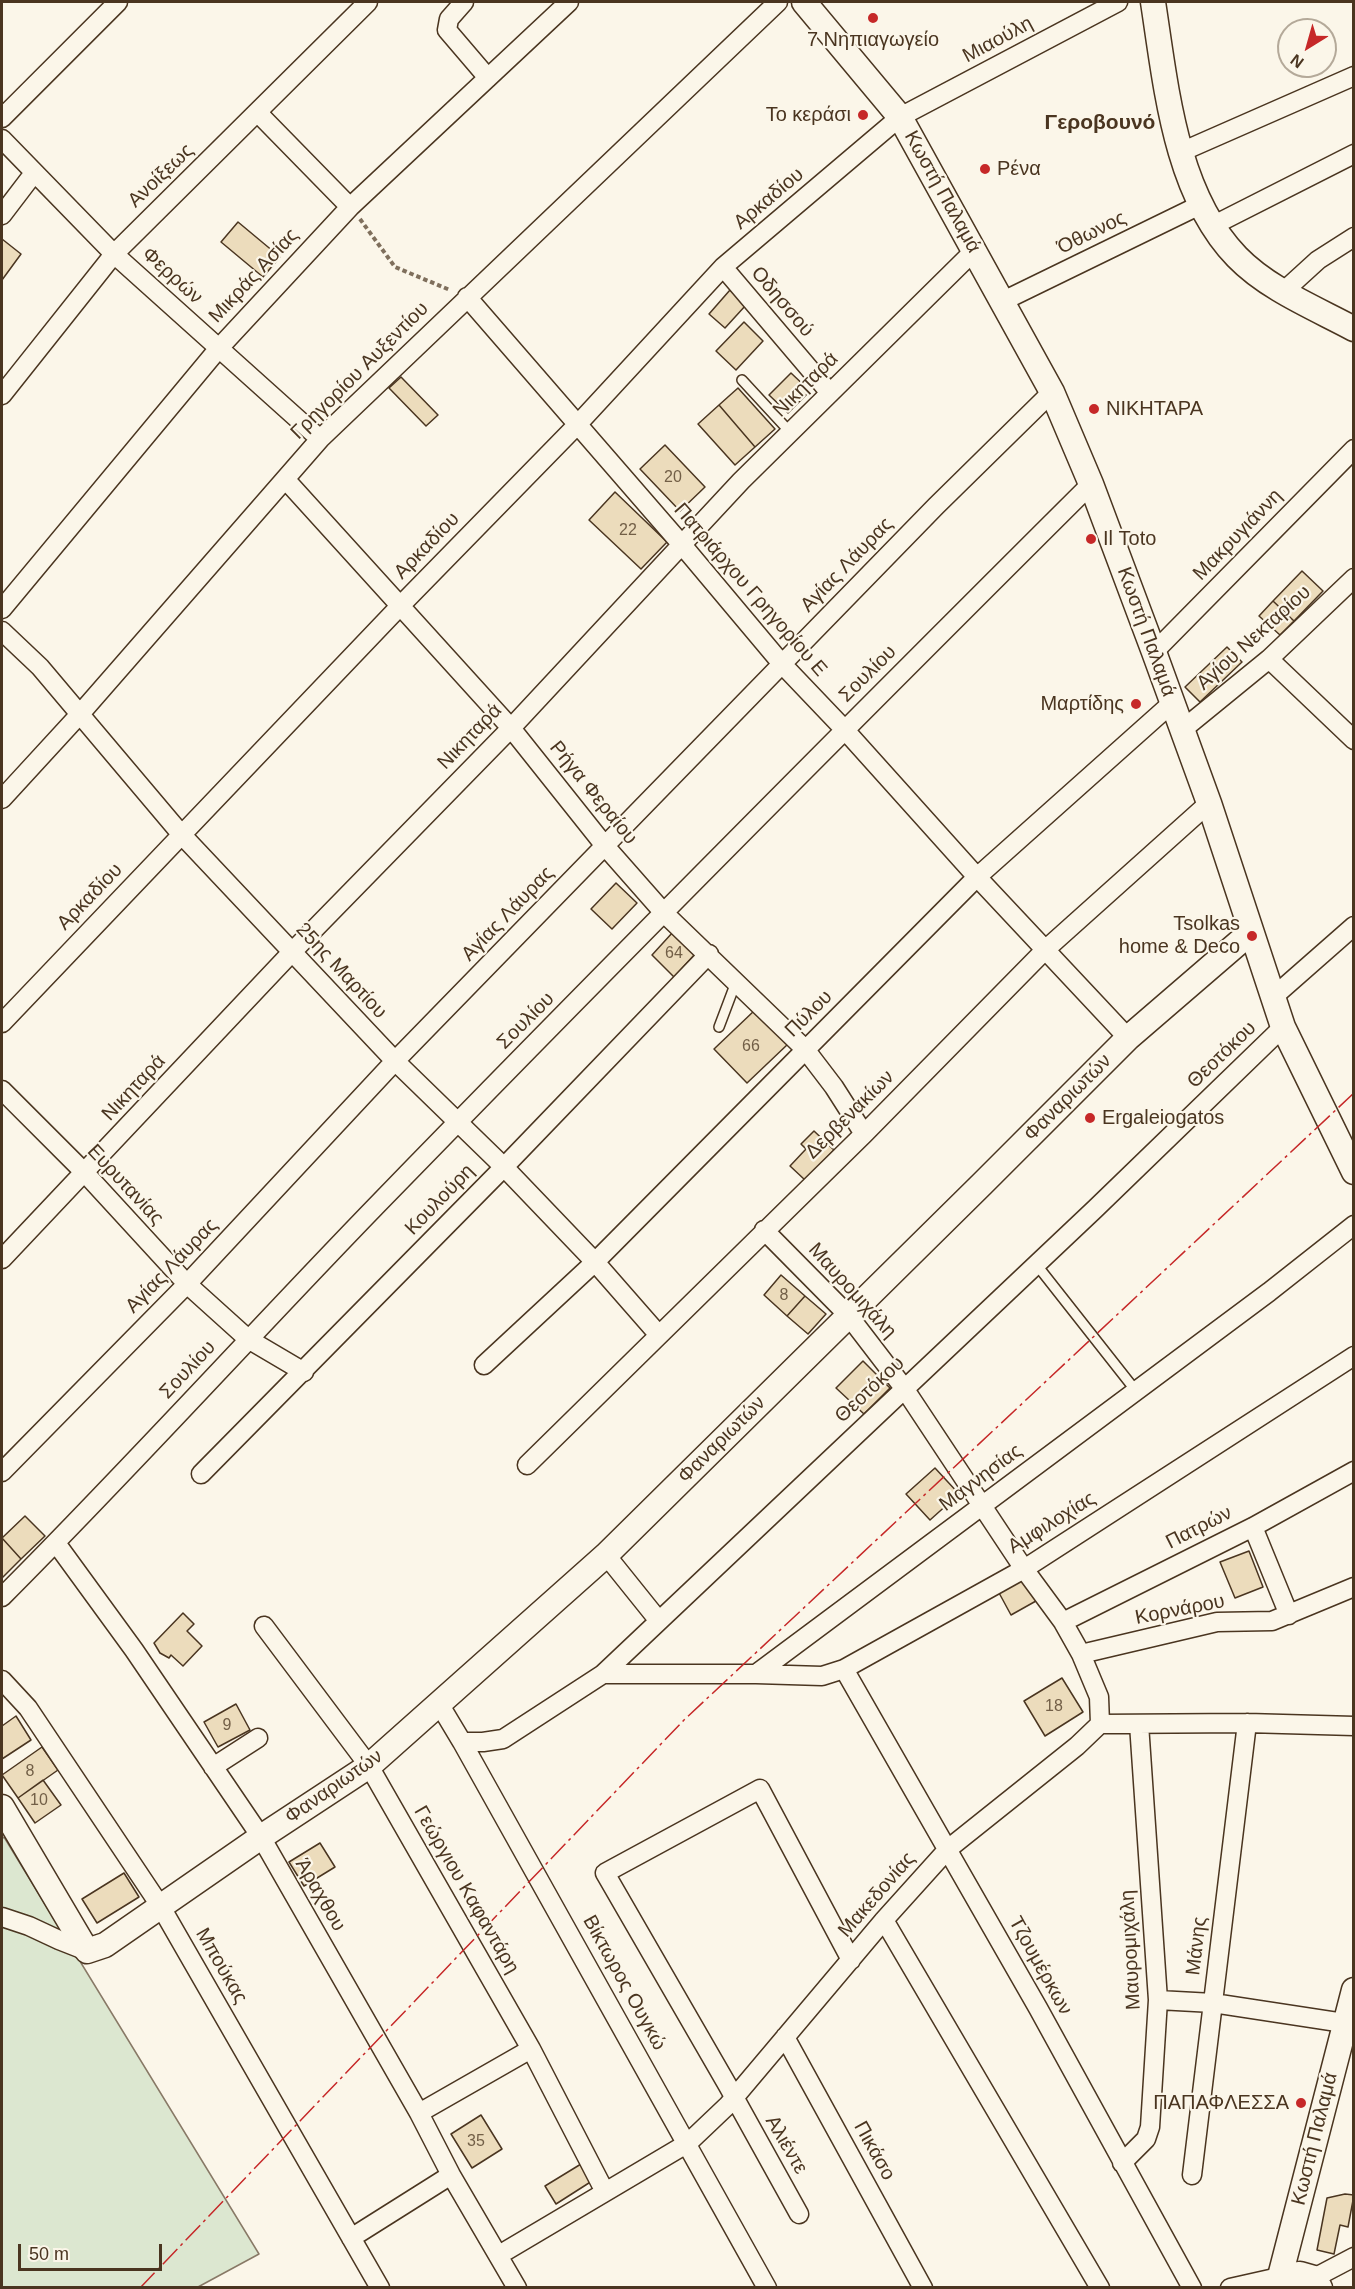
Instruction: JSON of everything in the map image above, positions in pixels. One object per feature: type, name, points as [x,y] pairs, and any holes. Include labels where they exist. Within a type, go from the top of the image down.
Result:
[{"type":"street","points":[[2,118],[118,2]]},
{"type":"street","name":"Ανοίξεως","points":[[2,395],[114,254],[368,2]]},
{"type":"street","points":[[464,2],[449,19],[447,30],[488,78]]},
{"type":"street","name":"Μικράς Ασίας","points":[[2,609],[219,348],[350,207],[569,2]]},
{"type":"street","name":"Γρηγορίου Αυξεντίου","points":[[2,799],[80,714],[320,439],[778,2]]},
{"type":"street","name":"Κωστή Παλαμά","points":[[804,2],[900,117],[1004,301],[1052,392],[1091,484],[1209,803],[1283,1027],[1353,1168]]},
{"type":"street","name":"Μιαούλη","points":[[900,117],[1118,2]]},
{"type":"street","points":[[1153,2],[1163,67],[1181,152],[1200,204],[1212,226],[1238,258],[1256,273],[1353,329]]},
{"type":"street","points":[[1181,152],[1353,76]]},
{"type":"street","points":[[258,113],[350,207]]},
{"type":"street","name":"Αρκαδίου","points":[[2,1023],[401,605],[578,424],[723,267],[900,117]]},
{"type":"street","name":"Φερρών","points":[[2,139],[114,254],[320,439]]},
{"type":"street","points":[[1212,226],[1353,154]]},
{"type":"street","points":[[2,215],[34,173]]},
{"type":"street","name":"Όθωνος","points":[[1004,301],[1200,204]]},
{"type":"street","points":[[1284,291],[1318,260],[1353,237]]},
{"type":"street","name":"Νικηταρά","points":[[2,1259],[292,952],[511,728],[683,546],[741,481],[975,250]]},
{"type":"street","name":"Οδησσού","points":[[723,267],[830,393]]},
{"type":"street","name":"Πατριάρχου Γρηγορίου Ε","points":[[467,297],[782,664],[1128,1038]]},
{"type":"street","name":"Αγίας Λάυρας","points":[[2,1472],[187,1284],[395,1061],[936,506],[1052,392]]},
{"type":"street","name":"Μακρυγιάννη","points":[[1154,652],[1353,449]]},
{"type":"street","name":"Ρήγα Φεραίου","points":[[286,480],[511,728],[605,846],[664,913],[805,1049],[834,1087],[864,1134]]},
{"type":"street","name":"Σουλίου","points":[[2,1597],[457,1123],[844,729],[1091,484]]},
{"type":"street","name":"Αγίου Νεκταρίου","points":[[1182,730],[1269,659],[1353,578]]},
{"type":"street","name":"25ης Μαρτίου","points":[[2,631],[34,660],[181,834],[395,1061],[504,1167],[596,1262],[658,1334]]},
{"type":"street","points":[[1269,659],[1353,740]]},
{"type":"street","name":"Πύλου","points":[[484,1365],[596,1262],[978,877],[1172,703]]},
{"type":"street","name":"Δερβενακίων","points":[[527,1465],[864,1134],[1045,950],[1209,803]]},
{"type":"street","points":[[1272,998],[1353,926]]},
{"type":"street","name":"Φαναριωτών","points":[[87,1951],[105,1945],[261,1837],[369,1766],[438,1702],[606,1555],[1128,1038],[1251,932]]},
{"type":"street","name":"Κουλούρη","points":[[201,1474],[304,1372],[709,954]]},
{"type":"street","name":"Θεοτόκου","points":[[462,1742],[502,1739],[603,1674],[1283,1027]]},
{"type":"street","name":"Ευρυτανίας","points":[[2,1090],[85,1173],[187,1284],[248,1339],[304,1372]]},
{"type":"street","name":"Μαγνησίας","points":[[756,1674],[1269,1292],[1353,1225]]},
{"type":"street","name":"Μαυρομιχάλη","points":[[764,1230],[848,1315],[904,1388],[983,1504],[1024,1569],[1063,1622],[1081,1654],[1099,1697],[1100,1724]]},
{"type":"street","name":"Αμφιλοχίας","points":[[756,1674],[822,1676],[844,1669],[1024,1569],[1353,1356]]},
{"type":"street","name":"Πατρών","points":[[1063,1622],[1253,1527],[1353,1471]]},
{"type":"street","points":[[1253,1527],[1289,1615]]},
{"type":"street","name":"Άραχθου","points":[[56,1543],[134,1650],[261,1837],[517,2288]]},
{"type":"street","points":[[606,1555],[659,1621]]},
{"type":"street","name":"Κορνάρου","points":[[1081,1654],[1217,1622],[1272,1621],[1353,1587]]},
{"type":"street","name":"Γεώργιου Καφαντάρη","points":[[264,1626],[369,1766],[531,2049],[605,2192]]},
{"type":"street","name":"Τζουμέρκων","points":[[844,1669],[1038,2008],[1192,2288]]},
{"type":"street","points":[[603,1674],[756,1674]]},
{"type":"street","name":"Μπούκας","points":[[2,1680],[28,1708],[161,1907],[380,2288]]},
{"type":"street","name":"Βίκτωρος Ουγκώ","points":[[438,1702],[688,2143],[767,2288]]},
{"type":"street","points":[[1100,1724],[1247,1723],[1353,1726]]},
{"type":"street","name":"Μάνης","points":[[1192,2175],[1247,1723]]},
{"type":"street","name":"Μακεδονίας","points":[[499,2255],[688,2143],[734,2099],[884,1920],[948,1849],[1077,1746],[1100,1724]]},
{"type":"street","name":"Μαυρομιχάλη","points":[[1122,2163],[1146,2139],[1149,2127],[1158,2000],[1139,1724]]},
{"type":"street","points":[[213,1767],[258,1738]]},
{"type":"street","name":"Αλιέντε","points":[[799,2214],[606,1873],[760,1789],[851,1960]]},
{"type":"street","points":[[2,1807],[87,1951]]},
{"type":"street","points":[[2,1917],[87,1951]]},
{"type":"street","points":[[884,1920],[1100,2288]]},
{"type":"street","name":"Κωστή Παλαμά","points":[[1278,2282],[1353,1990]]},
{"type":"street","points":[[1158,2000],[1213,2003],[1344,2023]]},
{"type":"street","name":"Πικάσο","points":[[785,2037],[923,2288]]},
{"type":"street","points":[[419,2113],[531,2049]]},
{"type":"street","points":[[351,2238],[451,2175]]},
{"type":"street","points":[[1230,2288],[1278,2282],[1300,2274],[1317,2283],[1353,2257]]},
{"type":"lane","points":[[742,380],[790,432]]},
{"type":"lane","points":[[719,1027],[736,982]]},
{"type":"lane","points":[[1036,1264],[1136,1391]]},
{"type":"path","points":[[350,207],[395,267],[467,297]]},
{"type":"green space","points":[[4,1837],[259,2254],[198,2287],[2,2288],[2,1839]]},
{"type":"building","points":[[238,222],[280,257],[263,277],[221,242]]},
{"type":"building","points":[[2,239],[21,254],[2,280]]},
{"type":"building","points":[[730,290],[746,305],[725,328],[709,314]]},
{"type":"building","points":[[744,322],[763,341],[736,370],[716,351]]},
{"type":"building","points":[[791,373],[810,391],[788,413],[769,395]]},
{"type":"building","points":[[401,377],[438,415],[426,426],[389,388]]},
{"type":"building","points":[[738,388],[775,429],[755,447],[719,405]]},
{"type":"building","points":[[719,405],[755,447],[735,465],[698,424]]},
{"type":"building","points":[[665,445],[705,487],[680,511],[640,469]]},
{"type":"building","points":[[615,492],[667,542],[641,569],[589,520]]},
{"type":"building","points":[[1302,571],[1323,591],[1294,621],[1273,601]]},
{"type":"building","points":[[1273,601],[1294,621],[1280,635],[1259,616]]},
{"type":"building","points":[[1227,647],[1242,662],[1200,702],[1185,687]]},
{"type":"building","points":[[616,883],[637,903],[612,929],[591,909]]},
{"type":"building","points":[[673,932],[696,953],[674,977],[652,955]]},
{"type":"building","points":[[755,1010],[788,1044],[747,1083],[714,1049]]},
{"type":"building","points":[[814,1131],[834,1150],[805,1180],[790,1166],[806,1149],[801,1144]]},
{"type":"building","points":[[781,1275],[805,1296],[787,1316],[764,1295]]},
{"type":"building","points":[[805,1296],[826,1314],[808,1334],[787,1316]]},
{"type":"building","points":[[863,1361],[890,1388],[864,1414],[836,1388]]},
{"type":"building","points":[[935,1468],[959,1494],[930,1520],[906,1494]]},
{"type":"building","points":[[25,1516],[45,1536],[21,1559],[2,1538]]},
{"type":"building","points":[[2,1538],[21,1559],[2,1578]]},
{"type":"building","points":[[1249,1551],[1263,1587],[1235,1598],[1220,1562]]},
{"type":"building","points":[[1024,1577],[1036,1601],[1011,1615],[998,1591]]},
{"type":"building","points":[[183,1613],[194,1624],[187,1631],[202,1646],[183,1666],[171,1655],[169,1658],[160,1653],[154,1643]]},
{"type":"building","points":[[1062,1678],[1083,1712],[1045,1736],[1024,1701]]},
{"type":"building","points":[[236,1704],[250,1730],[218,1747],[204,1722]]},
{"type":"building","points":[[16,1716],[31,1740],[2,1759],[2,1726]]},
{"type":"building","points":[[42,1747],[58,1770],[18,1798],[2,1775]]},
{"type":"building","points":[[43,1780],[61,1805],[35,1823],[18,1798]]},
{"type":"building","points":[[320,1843],[335,1867],[304,1886],[289,1862]]},
{"type":"building","points":[[124,1873],[139,1897],[97,1923],[82,1899]]},
{"type":"building","points":[[481,2115],[502,2149],[472,2168],[451,2134]]},
{"type":"building","points":[[581,2164],[592,2181],[556,2204],[545,2186]]},
{"type":"building","points":[[1345,2194],[1354,2195],[1348,2227],[1340,2225],[1334,2254],[1317,2250],[1327,2198]]},
{"type":"power","points":[[140,2288],[684,1720],[1354,1093]]},
{"type":"place","name":"7 Νηπιαγωγείο","points":[[873,18]]},
{"type":"place","name":"Το κεράσι","points":[[863,115]]},
{"type":"place","name":"Ρένα","points":[[985,169]]},
{"type":"place","name":"ΝΙΚΗΤΑΡΑ","points":[[1094,409]]},
{"type":"place","name":"Il Toto","points":[[1091,539]]},
{"type":"place","name":"Μαρτίδης","points":[[1136,704]]},
{"type":"place","name":"Tsolkas home & Deco","points":[[1252,936]]},
{"type":"place","name":"Ergaleiogatos","points":[[1090,1118]]},
{"type":"place","name":"ΠΑΠΑΦΛΕΣΣΑ","points":[[1301,2103]]},
{"type":"district","name":"Γεροβουνό","points":[[1100,123]]}]
